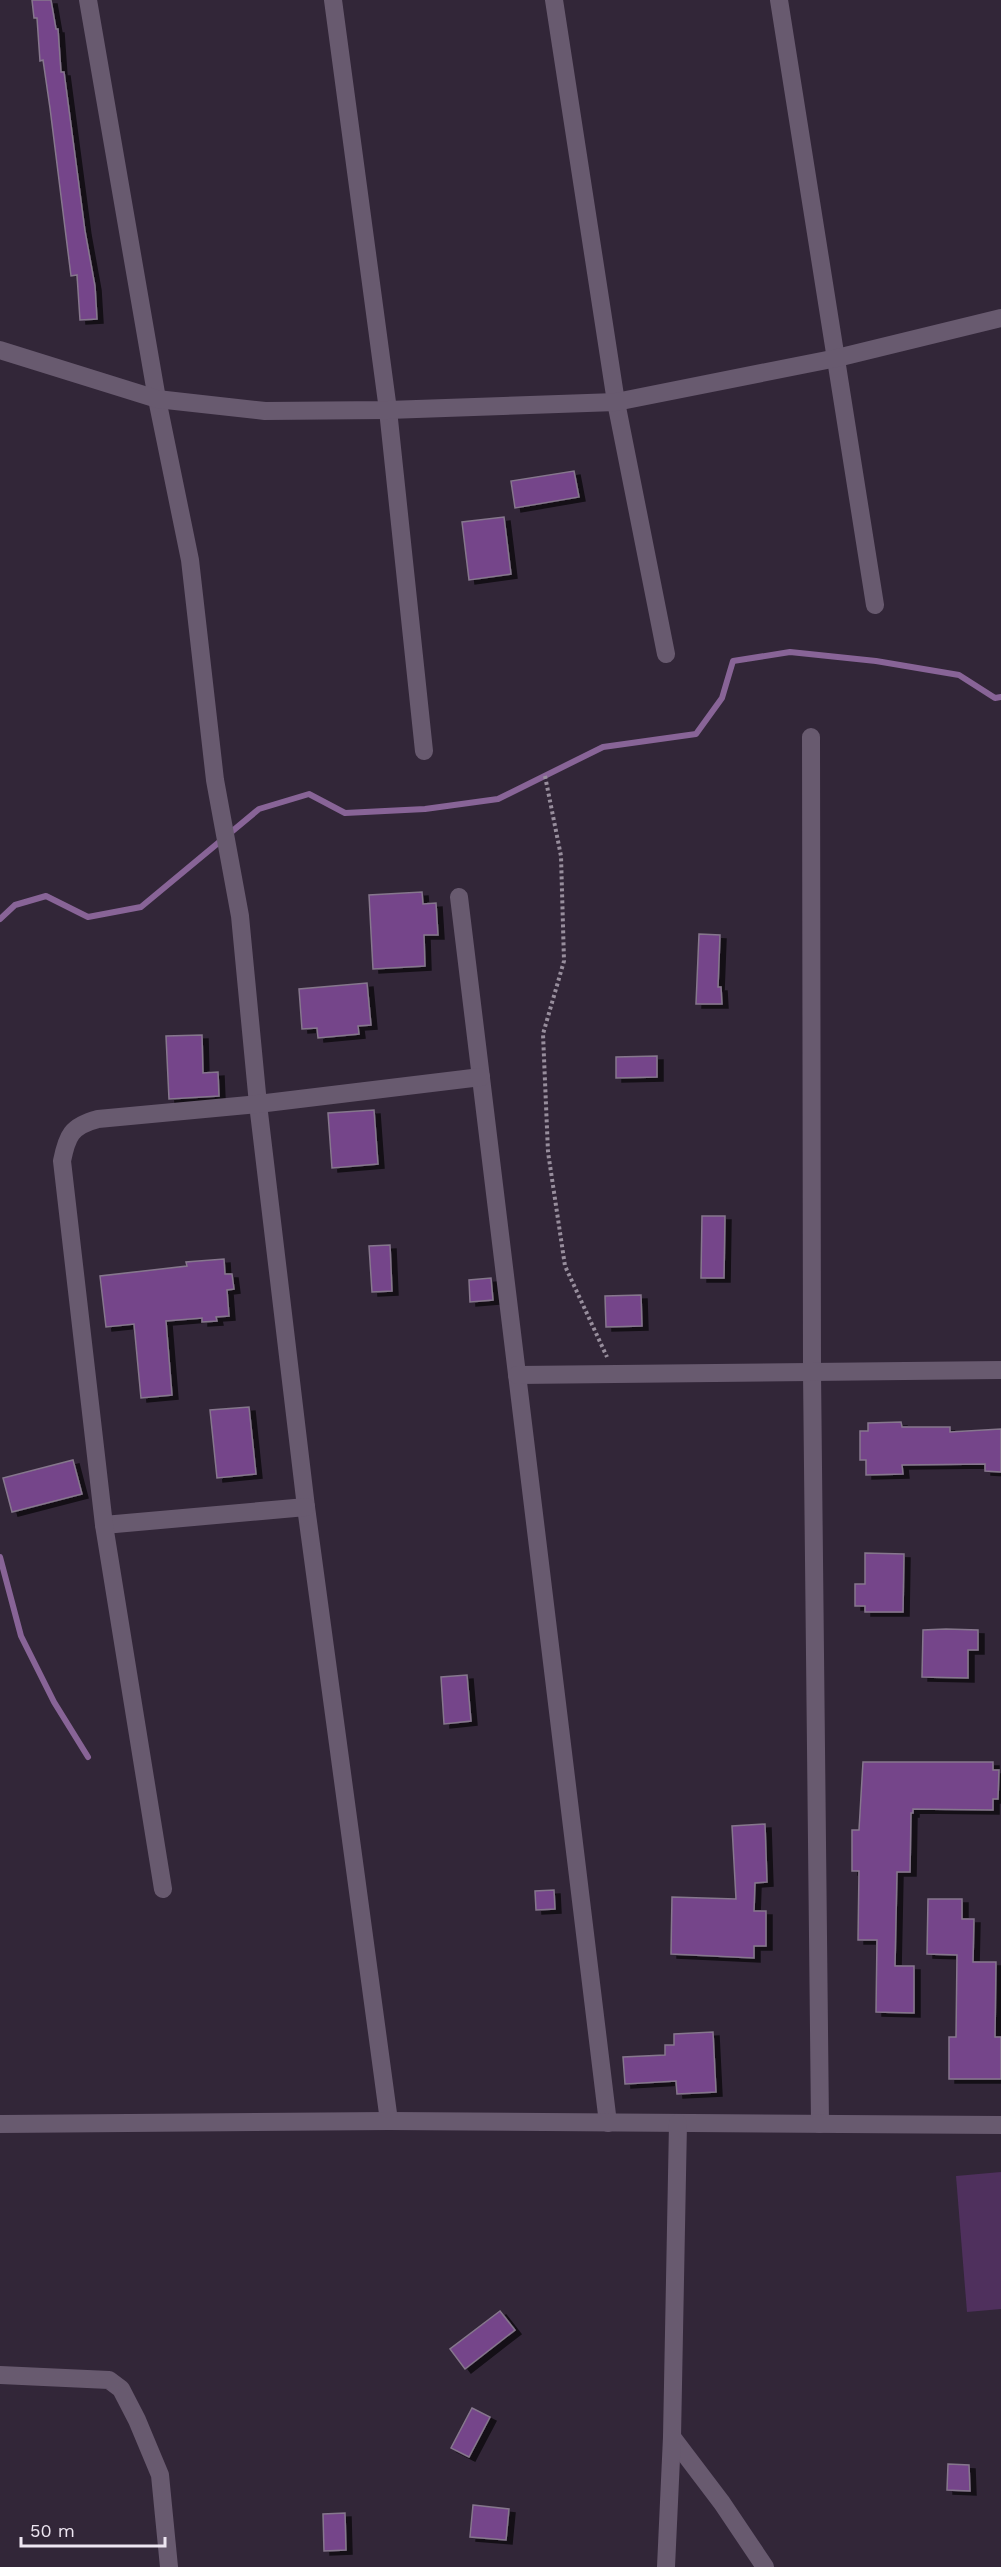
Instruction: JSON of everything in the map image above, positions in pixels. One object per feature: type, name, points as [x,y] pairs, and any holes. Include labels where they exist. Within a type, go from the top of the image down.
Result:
[{"type":"street","points":[[88,0],[157,399],[189,560],[215,780],[240,916],[258,1104],[306,1508],[389,2121]]},
{"type":"street","points":[[333,0],[388,410],[424,751]]},
{"type":"street","points":[[554,0],[616,402],[666,654]]},
{"type":"street","points":[[779,0],[875,605]]},
{"type":"street","points":[[0,350],[157,399],[265,411],[388,410],[616,402],[837,358],[1001,318]]},
{"type":"street","points":[[811,737],[812,1372],[820,2124]]},
{"type":"street","points":[[459,897],[608,2123]]},
{"type":"street","points":[[163,1889],[104,1525],[62,1161],[66,1144],[71,1132],[85,1122],[98,1119],[258,1104],[481,1077]]},
{"type":"street","points":[[517,1375],[1001,1370]]},
{"type":"street","points":[[104,1525],[306,1508]]},
{"type":"street","points":[[0,2124],[389,2121],[1001,2125]]},
{"type":"street","points":[[666,2567],[672,2437],[678,2123]]},
{"type":"street","points":[[0,2375],[109,2380],[121,2389],[160,2475],[169,2567]]},
{"type":"street","points":[[672,2437],[722,2503],[765,2567]]},
{"type":"path","points":[[545,776],[561,856],[564,961],[543,1034],[548,1152],[565,1266],[614,1374]]},
{"type":"shaded area","points":[[1001,2172],[1001,2309],[967,2312],[956,2176]]},
{"type":"building","points":[[32,0],[51,0],[56,29],[58,29],[61,72],[64,72],[85,231],[95,286],[97,319],[80,320],[77,275],[71,276],[50,108],[43,60],[40,61],[37,18],[34,18]]},
{"type":"building","points":[[574,471],[579,497],[515,508],[511,481]]},
{"type":"building","points":[[504,517],[511,574],[469,580],[462,522]]},
{"type":"building","points":[[422,892],[423,904],[436,903],[438,935],[424,935],[425,966],[373,969],[369,895]]},
{"type":"building","points":[[699,934],[720,935],[718,987],[721,987],[722,1004],[696,1004]]},
{"type":"building","points":[[367,983],[371,1025],[358,1026],[359,1034],[318,1038],[317,1028],[302,1029],[299,989]]},
{"type":"building","points":[[202,1035],[203,1073],[218,1072],[219,1096],[169,1099],[166,1036]]},
{"type":"building","points":[[657,1056],[657,1077],[616,1078],[616,1057]]},
{"type":"building","points":[[374,1110],[378,1164],[332,1168],[328,1113]]},
{"type":"building","points":[[702,1216],[725,1216],[724,1278],[701,1278]]},
{"type":"building","points":[[390,1245],[392,1291],[372,1292],[369,1246]]},
{"type":"building","points":[[224,1259],[225,1274],[232,1274],[234,1289],[227,1290],[229,1316],[216,1317],[217,1321],[202,1322],[202,1318],[166,1321],[172,1395],[141,1398],[134,1324],[106,1327],[100,1276],[187,1266],[186,1262]]},
{"type":"building","points":[[491,1278],[493,1300],[470,1302],[469,1280]]},
{"type":"building","points":[[641,1295],[642,1326],[606,1327],[605,1296]]},
{"type":"building","points":[[249,1407],[256,1474],[217,1478],[210,1410]]},
{"type":"building","points":[[901,1422],[902,1427],[950,1427],[950,1432],[1001,1429],[1001,1472],[985,1471],[985,1464],[902,1465],[903,1474],[866,1475],[866,1460],[860,1460],[860,1431],[868,1431],[868,1423]]},
{"type":"building","points":[[73,1460],[82,1494],[12,1512],[3,1478]]},
{"type":"building","points":[[865,1553],[904,1554],[903,1612],[865,1612],[865,1606],[855,1606],[855,1584],[865,1584]]},
{"type":"building","points":[[923,1630],[978,1630],[978,1650],[968,1650],[968,1678],[922,1677]]},
{"type":"building","points":[[467,1675],[471,1721],[444,1724],[441,1677]]},
{"type":"building","points":[[863,1762],[993,1762],[993,1770],[999,1770],[998,1799],[993,1799],[993,1810],[913,1809],[911,1813],[910,1872],[897,1872],[895,1966],[914,1966],[914,2013],[876,2012],[877,1940],[858,1940],[859,1871],[852,1871],[852,1830],[859,1830]]},
{"type":"building","points":[[765,1824],[767,1882],[755,1883],[754,1911],[766,1911],[766,1946],[754,1946],[754,1958],[671,1954],[672,1897],[736,1899],[732,1826]]},
{"type":"building","points":[[554,1890],[555,1909],[536,1910],[535,1891]]},
{"type":"building","points":[[928,1899],[962,1899],[962,1919],[974,1919],[973,1962],[996,1962],[995,2037],[1001,2037],[1001,2079],[949,2079],[949,2037],[956,2037],[957,1955],[927,1954]]},
{"type":"building","points":[[713,2032],[716,2092],[677,2094],[676,2081],[625,2084],[623,2057],[665,2055],[665,2045],[674,2045],[674,2034]]},
{"type":"building","points":[[500,2311],[515,2330],[465,2369],[450,2349]]},
{"type":"building","points":[[472,2408],[490,2417],[469,2457],[451,2448]]},
{"type":"building","points":[[948,2464],[969,2465],[970,2491],[947,2490]]},
{"type":"building","points":[[473,2505],[509,2509],[506,2540],[470,2537]]},
{"type":"building","points":[[345,2513],[346,2550],[324,2551],[323,2514]]},
{"type":"waterway","points":[[0,919],[15,905],[46,896],[88,917],[141,907],[259,809],[309,794],[345,813],[425,809],[498,799],[603,747],[696,734],[722,698],[733,661],[790,652],[876,661],[959,675],[995,698],[1001,697]]},
{"type":"waterway","points":[[0,1557],[21,1636],[54,1702],[88,1757]]}]
